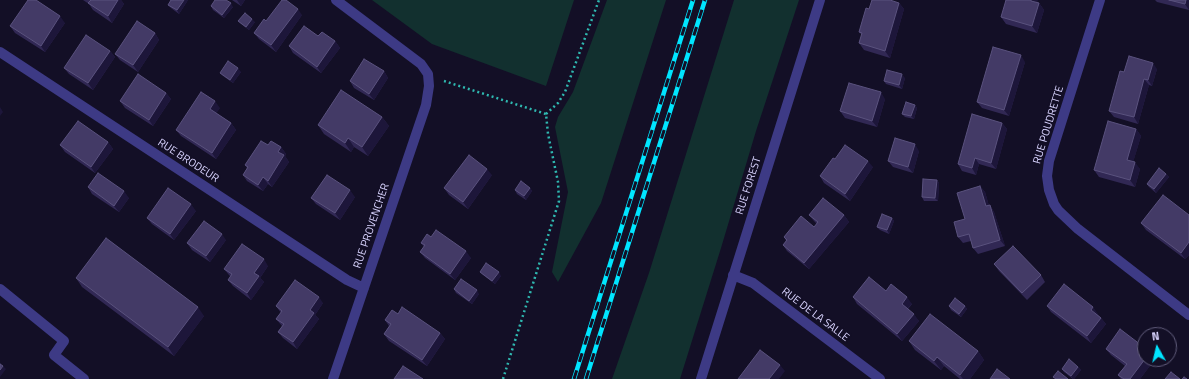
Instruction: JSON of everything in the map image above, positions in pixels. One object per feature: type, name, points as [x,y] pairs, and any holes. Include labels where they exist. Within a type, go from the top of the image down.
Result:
[{"type":"street","name":"RUE PROVENCHER","points":[[333,379],[426,105],[429,92],[429,80],[425,68],[417,60],[336,0]]},
{"type":"street","name":"RUE FOREST","points":[[701,379],[820,0]]},
{"type":"street","name":"RUE POUDRETTE","points":[[1100,0],[1049,161],[1047,176],[1049,190],[1058,210],[1078,229],[1189,315]]},
{"type":"street","name":"RUE BRODEUR","points":[[0,52],[340,276],[364,288]]},
{"type":"street","name":"RUE DE LA SALLE","points":[[733,275],[753,283],[880,379]]},
{"type":"street","points":[[0,289],[64,341],[54,354],[84,379]]},
{"type":"path","points":[[546,114],[558,103],[565,92],[599,0]]},
{"type":"path","points":[[446,81],[546,114]]},
{"type":"path","points":[[503,379],[559,201],[558,182],[548,134],[546,114]]},
{"type":"green space","points":[[372,0],[574,0],[546,86],[432,44]]},
{"type":"green space","points":[[607,0],[666,0],[601,203],[558,282],[552,272],[568,192],[555,127],[558,117],[573,92]]},
{"type":"green space","points":[[734,0],[799,0],[756,131],[680,379],[612,379],[649,273]]},
{"type":"building","points":[[28,0],[36,0],[60,16],[41,46],[10,26]]},
{"type":"building","points":[[91,0],[118,0],[108,16],[88,3]]},
{"type":"building","points":[[171,0],[184,0],[177,10],[168,5]]},
{"type":"building","points":[[215,0],[226,0],[231,3],[222,15],[211,6]]},
{"type":"building","points":[[282,0],[286,0],[298,9],[271,45],[254,33],[264,19],[266,21]]},
{"type":"building","points":[[872,0],[890,0],[899,3],[885,51],[859,43],[862,33],[859,32],[866,8],[869,9]]},
{"type":"building","points":[[1006,0],[1031,0],[1039,3],[1032,26],[1001,17]]},
{"type":"building","points":[[1169,0],[1186,0],[1185,4]]},
{"type":"building","points":[[245,13],[252,19],[246,27],[238,21]]},
{"type":"building","points":[[137,21],[155,33],[133,65],[115,54]]},
{"type":"building","points":[[304,26],[318,36],[322,32],[335,41],[317,67],[289,46]]},
{"type":"building","points":[[86,35],[110,51],[88,83],[64,68]]},
{"type":"building","points":[[993,47],[1021,55],[1004,110],[977,102]]},
{"type":"building","points":[[1129,56],[1153,63],[1148,80],[1144,79],[1134,117],[1109,111],[1120,71],[1124,72]]},
{"type":"building","points":[[364,59],[384,71],[369,94],[350,81]]},
{"type":"building","points":[[228,61],[238,68],[230,80],[220,73]]},
{"type":"building","points":[[887,70],[902,74],[899,85],[884,81]]},
{"type":"building","points":[[138,74],[166,93],[149,120],[120,101]]},
{"type":"building","points":[[849,83],[881,92],[872,121],[840,111]]},
{"type":"building","points":[[341,90],[382,117],[362,147],[348,138],[345,143],[318,125]]},
{"type":"building","points":[[201,92],[215,101],[210,109],[231,123],[212,153],[176,130]]},
{"type":"building","points":[[906,102],[915,105],[911,116],[902,114]]},
{"type":"building","points":[[972,114],[1002,123],[991,163],[975,158],[972,168],[958,164]]},
{"type":"building","points":[[78,121],[108,142],[91,167],[60,145]]},
{"type":"building","points":[[1108,121],[1136,129],[1127,160],[1135,162],[1130,180],[1094,170]]},
{"type":"building","points":[[895,138],[915,144],[908,167],[888,161]]},
{"type":"building","points":[[261,141],[268,145],[271,141],[281,147],[278,152],[284,155],[268,181],[263,177],[258,185],[243,175],[248,167],[245,165]]},
{"type":"building","points":[[845,145],[868,161],[845,194],[820,176]]},
{"type":"building","points":[[469,155],[487,169],[463,202],[444,188]]},
{"type":"building","points":[[1159,168],[1166,174],[1154,189],[1147,184]]},
{"type":"building","points":[[98,173],[124,191],[114,206],[88,187]]},
{"type":"building","points":[[327,175],[350,190],[335,213],[311,198]]},
{"type":"building","points":[[923,179],[937,180],[935,198],[922,197]]},
{"type":"building","points":[[521,181],[530,188],[524,196],[515,190]]},
{"type":"building","points":[[980,186],[986,206],[990,205],[1000,240],[973,248],[969,234],[958,237],[954,222],[965,219],[957,193]]},
{"type":"building","points":[[168,188],[191,204],[170,234],[147,218]]},
{"type":"building","points":[[1163,195],[1189,215],[1189,242],[1181,253],[1141,223]]},
{"type":"building","points":[[823,198],[844,215],[804,263],[783,245],[787,240],[784,237],[801,216],[814,227],[818,222],[809,215]]},
{"type":"building","points":[[882,214],[892,218],[887,230],[877,227]]},
{"type":"building","points":[[204,221],[222,234],[206,256],[187,243]]},
{"type":"building","points":[[436,230],[466,251],[450,274],[420,252],[425,245],[421,243],[427,234],[431,237]]},
{"type":"building","points":[[106,238],[198,307],[168,347],[76,278]]},
{"type":"building","points":[[242,244],[264,259],[254,273],[259,276],[247,293],[228,280],[232,274],[224,269]]},
{"type":"building","points":[[1013,246],[1041,275],[1022,293],[994,264]]},
{"type":"building","points":[[486,263],[499,272],[492,281],[480,272]]},
{"type":"building","points":[[869,277],[886,291],[891,284],[907,297],[902,304],[914,314],[897,334],[853,297]]},
{"type":"building","points":[[461,279],[477,290],[469,301],[454,289]]},
{"type":"building","points":[[295,280],[319,297],[310,310],[314,313],[293,342],[278,332],[284,324],[276,319],[282,311],[276,306]]},
{"type":"building","points":[[1064,284],[1093,307],[1091,310],[1101,318],[1087,336],[1047,306]]},
{"type":"building","points":[[955,298],[965,306],[959,314],[949,306]]},
{"type":"building","points":[[402,307],[440,333],[422,360],[384,334],[391,324],[385,320],[392,310],[398,314]]},
{"type":"building","points":[[930,314],[978,351],[960,375],[937,357],[934,361],[909,341]]},
{"type":"building","points":[[1120,329],[1137,342],[1137,367],[1139,367],[1130,379],[1124,379],[1118,375],[1127,364],[1106,349]]},
{"type":"building","points":[[760,350],[780,365],[769,379],[738,379]]},
{"type":"building","points":[[1069,359],[1078,367],[1071,376],[1062,369]]},
{"type":"building","points":[[403,366],[423,379],[394,379]]},
{"type":"building","points":[[997,369],[1010,379],[990,379]]},
{"type":"building","points":[[1058,371],[1068,379],[1056,379],[1053,377]]},
{"type":"building","points":[[1171,372],[1180,379],[1165,379]]},
{"type":"railway","points":[[574,379],[693,0]]},
{"type":"railway","points":[[586,379],[705,0]]}]
